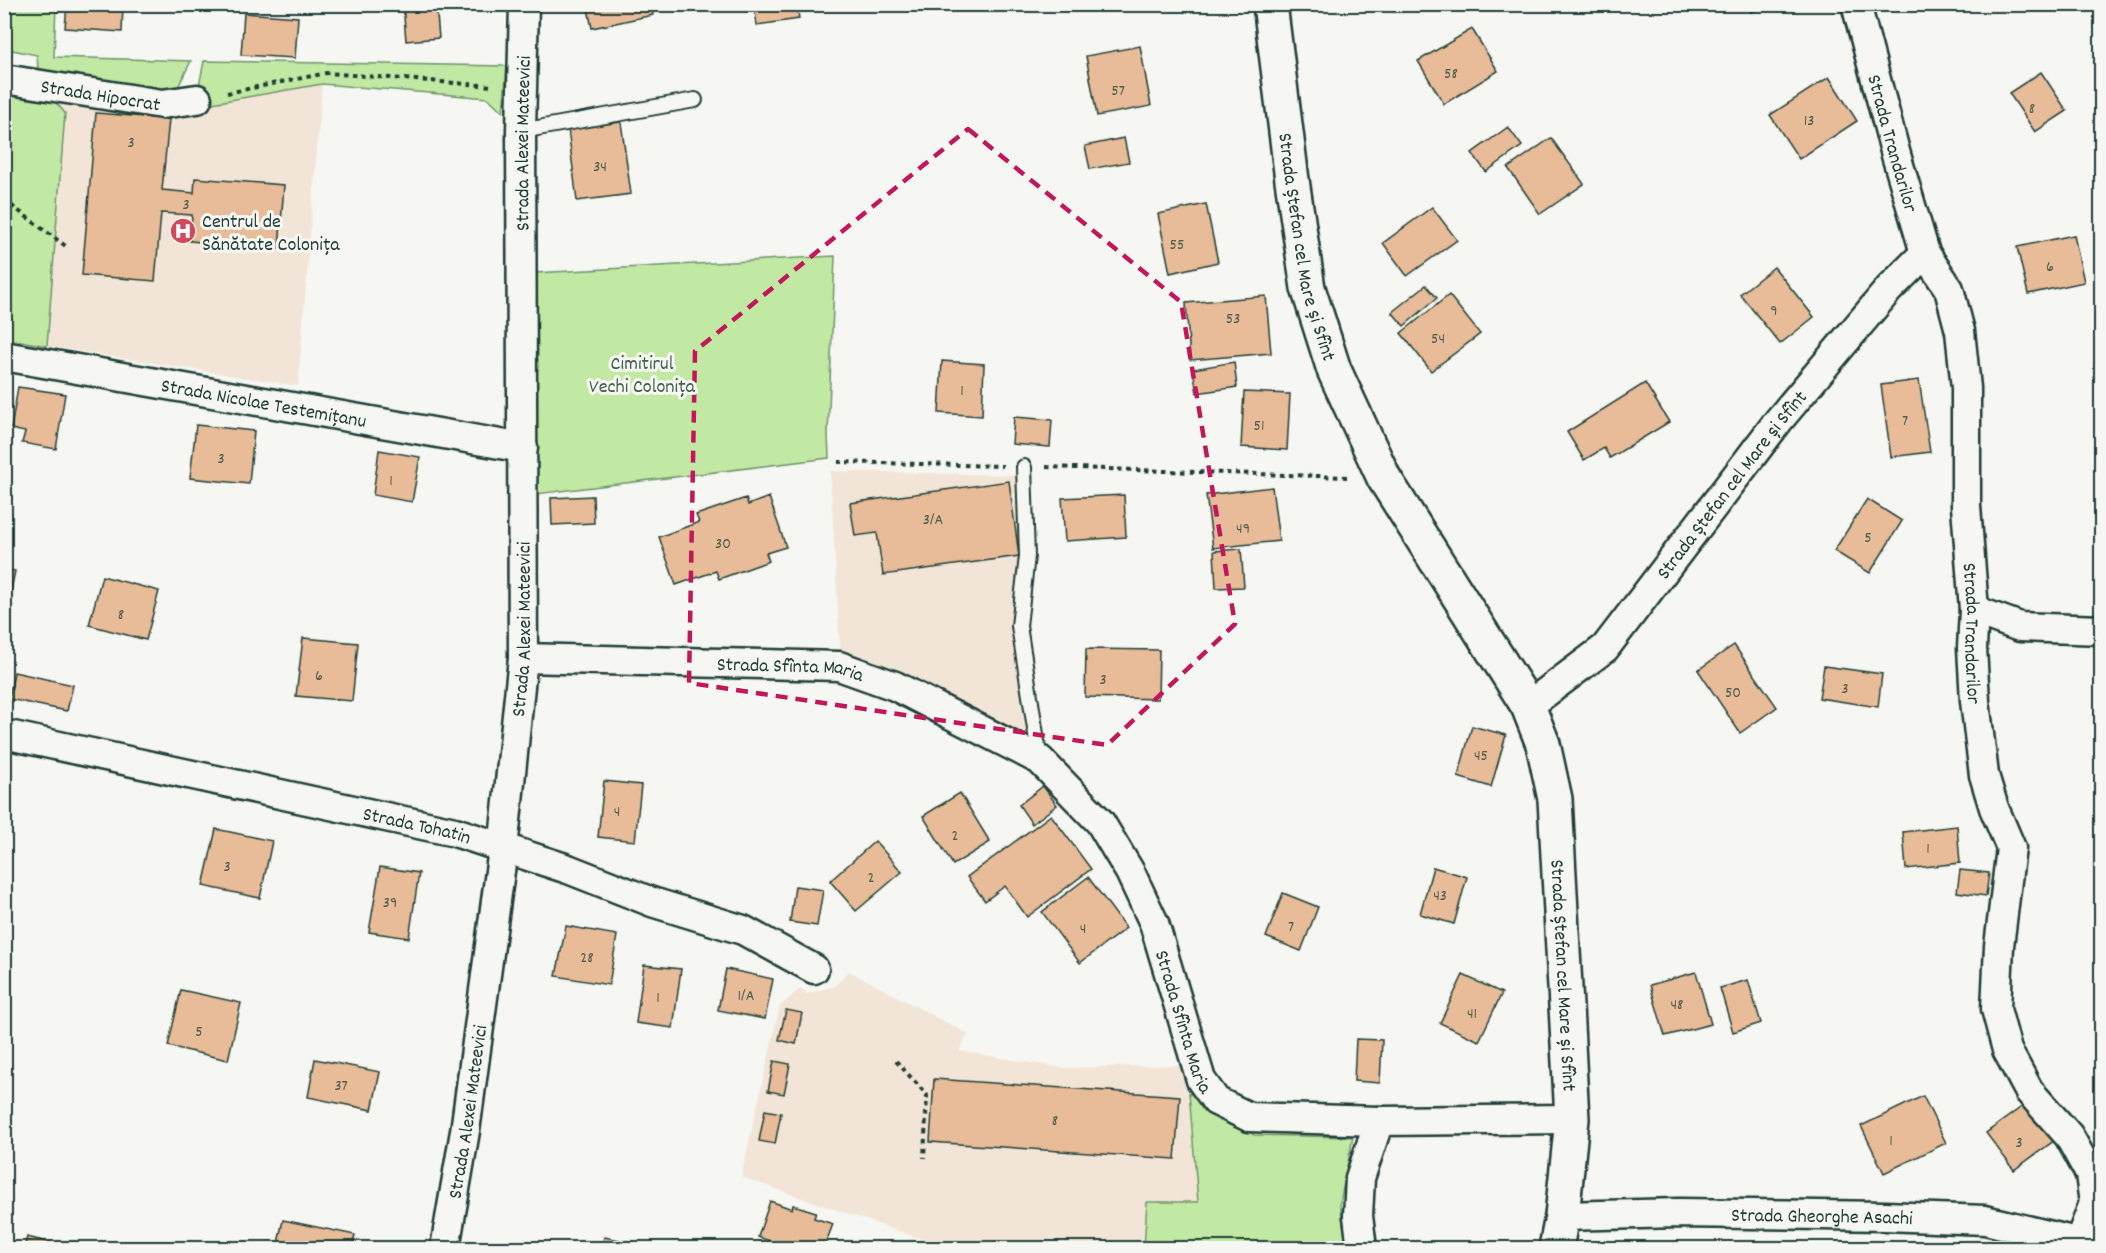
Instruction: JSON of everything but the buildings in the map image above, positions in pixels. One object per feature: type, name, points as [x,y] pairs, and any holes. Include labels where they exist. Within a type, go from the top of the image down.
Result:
[{"type":"street","name":"Strada Alexei Mateevici","points":[[445,1248],[465,1131],[503,849],[523,658],[520,131],[524,4]]},
{"type":"street","name":"Strada Ștefan cel Mare și Sfînt","points":[[1270,4],[1308,288],[1334,370],[1384,478],[1528,705],[1543,744],[1555,799],[1572,1119],[1562,1216],[1556,1248]]},
{"type":"street","name":"Strada Trandarilor","points":[[1856,4],[1925,253],[1949,289],[1960,331],[1966,388],[1966,506],[1974,610],[1972,648],[1975,701],[1984,775],[1994,808],[2012,848],[1999,946],[1996,1009],[2007,1050],[2029,1091],[2069,1136],[2090,1174],[2094,1203],[2086,1246]]},
{"type":"street","name":"Strada Hipocrat","points":[[4,79],[162,104],[196,99]]},
{"type":"street","name":"Strada Ștefan cel Mare și Sfînt","points":[[1528,705],[1605,648],[1779,420],[1889,289],[1925,253]]},
{"type":"street","name":"Strada Nicolae Testemițanu","points":[[4,356],[523,448]]},
{"type":"street","points":[[1974,610],[2020,627],[2102,630]]},
{"type":"street","name":"Strada Sfînta Maria","points":[[523,658],[839,666],[895,686],[1040,760],[1100,822],[1130,872],[1154,923],[1201,1080],[1216,1101],[1250,1117],[1379,1121],[1572,1119]]},
{"type":"street","name":"Strada Tohatin","points":[[4,734],[455,832],[568,869],[652,902],[743,930],[814,969]]},
{"type":"street","points":[[1362,1248],[1358,1216],[1360,1178],[1379,1121]]},
{"type":"street","name":"Strada Gheorghe Asachi","points":[[1562,1216],[1679,1213],[1985,1220],[2086,1246]]},
{"type":"lane","points":[[520,131],[695,100]]},
{"type":"lane","points":[[1024,467],[1027,556],[1019,626],[1040,760]]},
{"type":"path","points":[[196,99],[327,73],[522,88]]},
{"type":"path","points":[[4,200],[67,247]]},
{"type":"path","points":[[838,462],[1384,478]]},
{"type":"path","points":[[896,1061],[927,1095],[924,1158]]},
{"type":"highlighted area","points":[[968,129],[1181,302],[1235,624],[1107,745],[689,683],[695,351]]},
{"type":"shaded area","name":"Centrul de Sănătate Colonița","points":[[322,84],[298,386],[47,346],[65,113],[52,98],[186,117],[195,106]]},
{"type":"shaded area","points":[[830,471],[1018,475],[1023,558],[1012,629],[1028,740],[840,648]]},
{"type":"shaded area","points":[[849,971],[968,1034],[959,1051],[1063,1068],[1185,1065],[1198,1202],[1147,1202],[1144,1248],[935,1248],[924,1240],[741,1177],[780,1006],[801,988],[807,994],[835,986]]},
{"type":"green space","points":[[5,4],[56,5],[54,57],[191,61],[178,87],[166,95],[41,74],[38,69],[37,55],[12,50],[11,59],[5,66]]},
{"type":"green space","points":[[204,61],[507,66],[503,112],[488,98],[322,84],[195,106]]},
{"type":"green space","points":[[4,91],[52,98],[65,113],[47,346],[5,338]]},
{"type":"green space","name":"Cimitirul Vechi Colonița","points":[[835,256],[829,458],[536,494],[535,273]]},
{"type":"green space","points":[[1189,1093],[1254,1135],[1353,1137],[1340,1203],[1347,1248],[1144,1248],[1147,1202],[1198,1202]]},
{"type":"place","name":"Centrul de Sănătate Colonița","points":[[183,231]]}]
